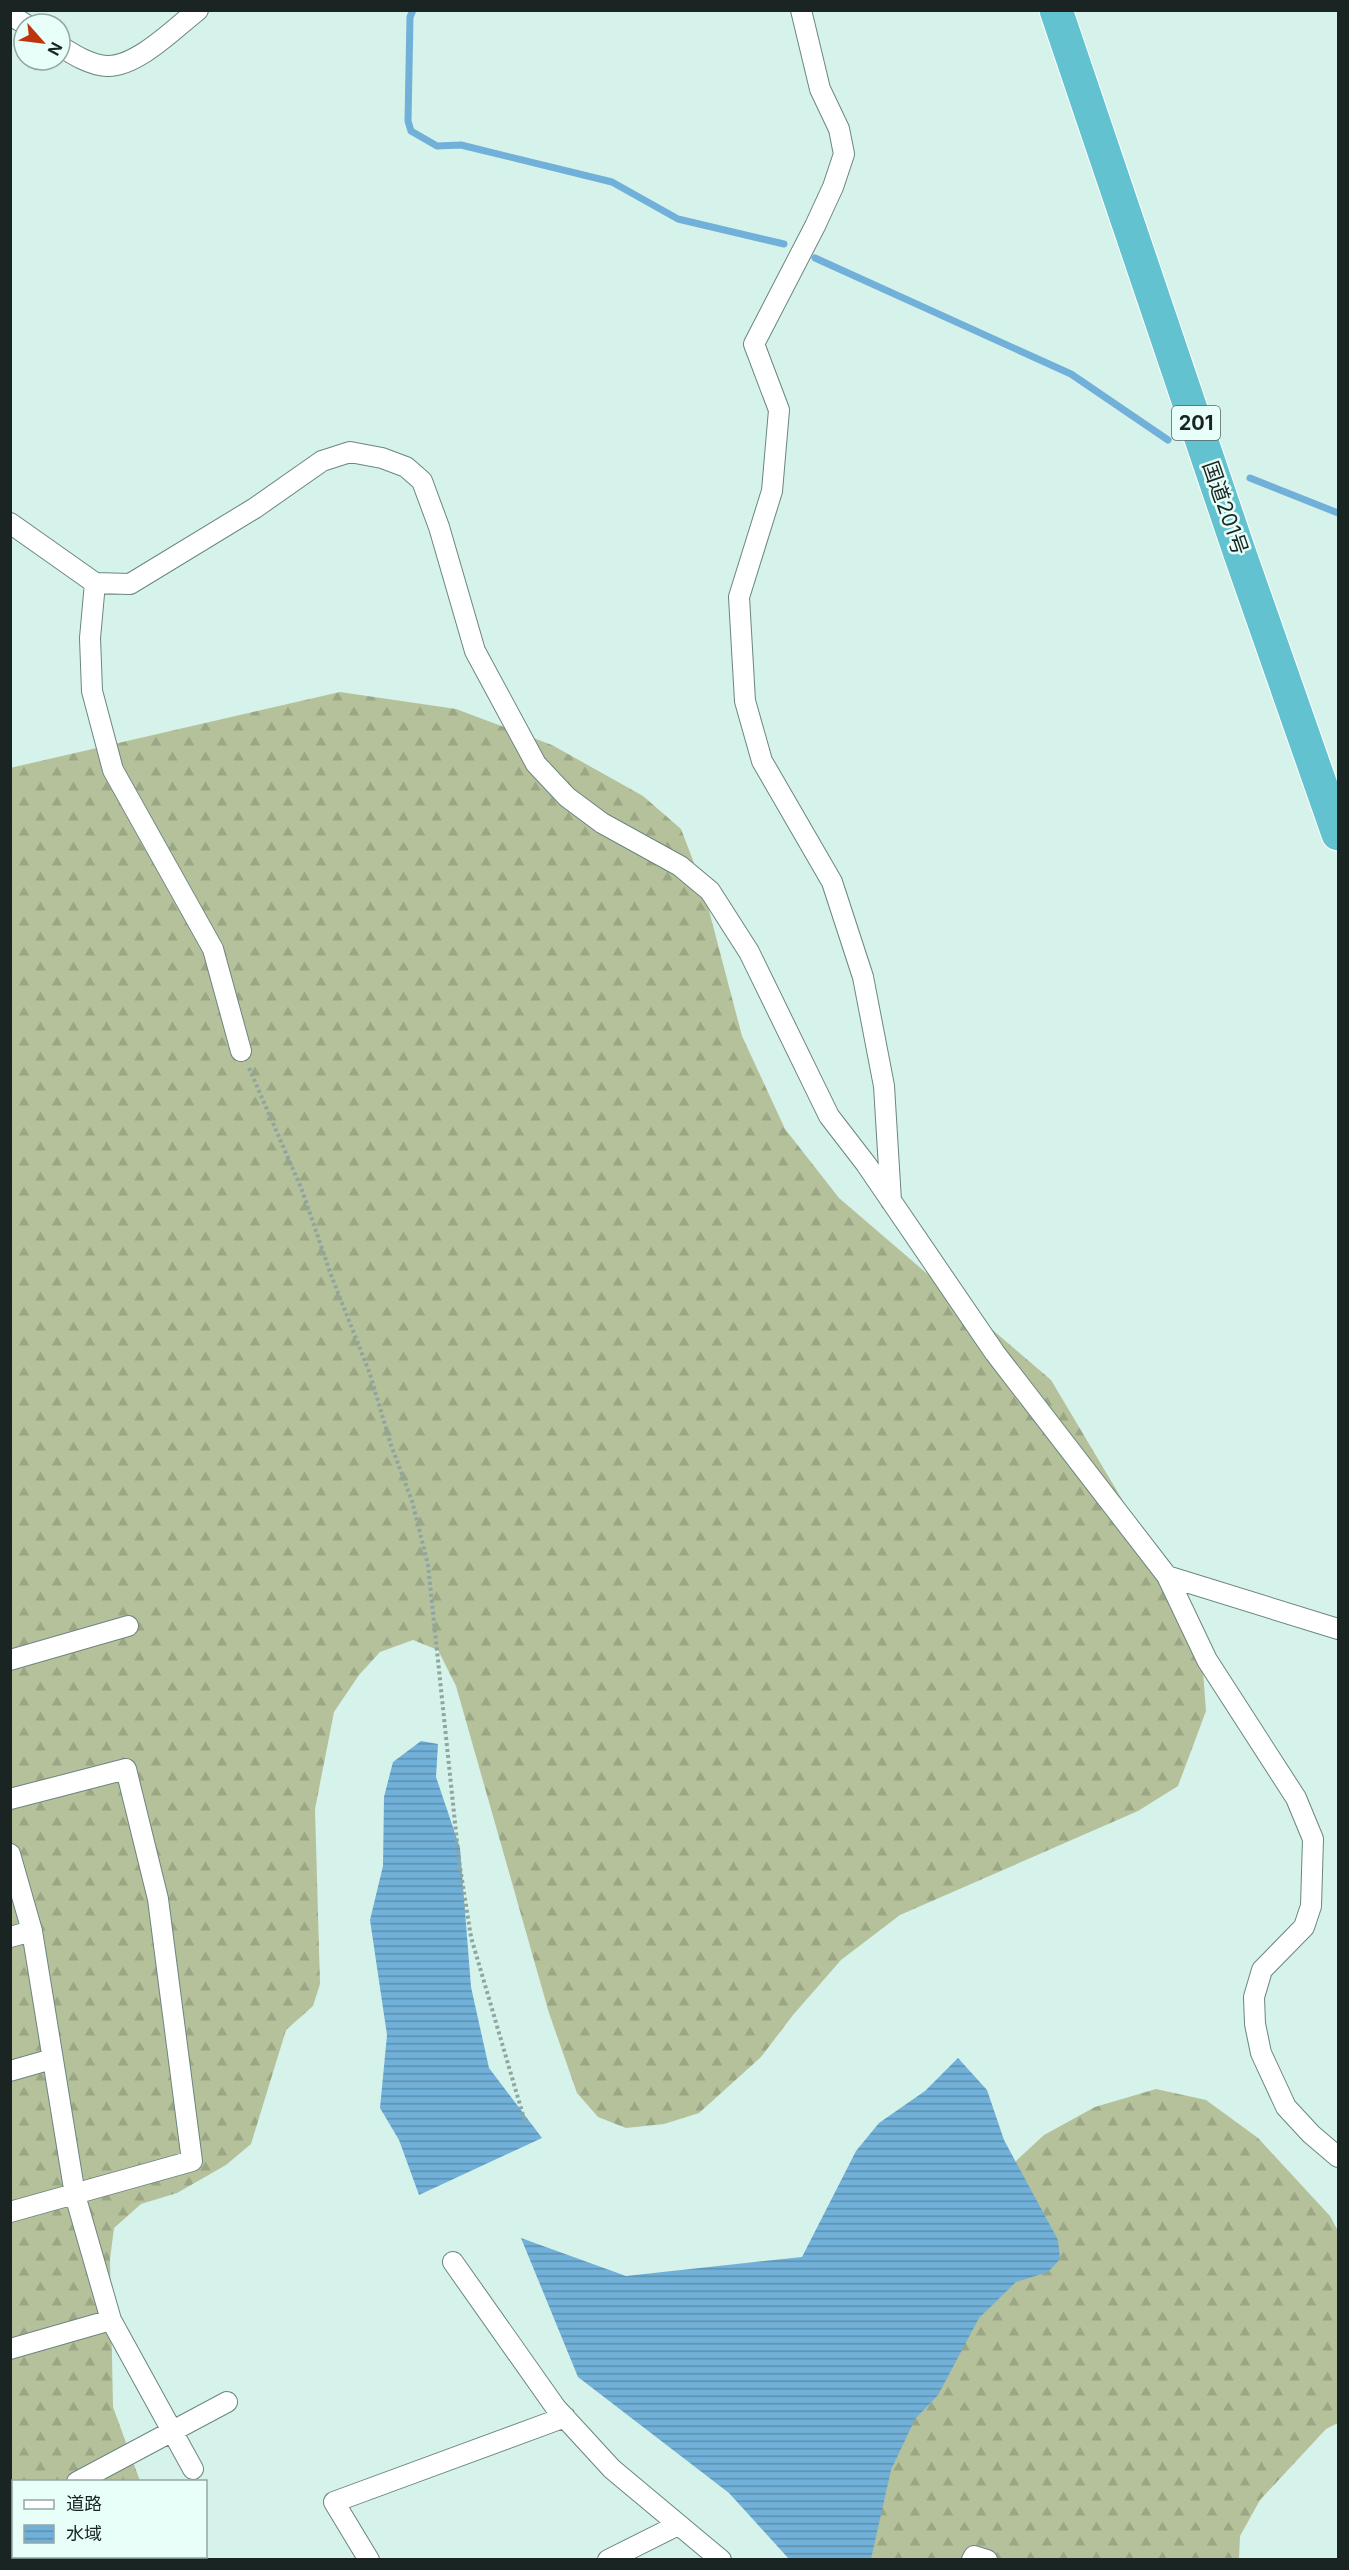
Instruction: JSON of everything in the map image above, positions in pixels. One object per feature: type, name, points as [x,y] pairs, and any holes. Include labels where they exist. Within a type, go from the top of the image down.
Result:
[{"type":"highway","name":"国道201号","points":[[1056,10],[1240,554],[1338,834]]},
{"type":"street","points":[[72,54],[80,59],[108,66],[132,61],[198,10]]},
{"type":"street","points":[[801,10],[820,89],[839,129],[844,154],[820,216],[754,344],[778,410],[772,491],[739,597],[745,701],[762,761],[832,882],[862,976],[884,1086],[891,1201]]},
{"type":"street","points":[[10,523],[95,584],[130,584],[255,508],[322,461],[350,452],[382,458],[406,467],[423,481],[439,527],[475,651],[536,764],[567,797],[602,823],[680,866],[710,891],[749,952],[828,1116],[891,1201],[995,1353],[1167,1576],[1207,1660],[1296,1798],[1313,1839],[1311,1906],[1304,1928],[1262,1970],[1254,1997],[1255,2024],[1261,2053],[1286,2107],[1311,2134],[1338,2157]]},
{"type":"street","points":[[95,584],[90,638],[92,691],[113,770],[213,948],[241,1051]]},
{"type":"street","points":[[1167,1576],[1338,1629]]},
{"type":"street","points":[[10,1659],[128,1626]]},
{"type":"street","points":[[10,1799],[126,1769],[158,1899],[192,2162],[10,2212]]},
{"type":"street","points":[[10,1854],[32,1931],[75,2195],[111,2320],[193,2469]]},
{"type":"street","points":[[10,1937],[32,1931]]},
{"type":"street","points":[[10,2071],[52,2059]]},
{"type":"street","points":[[453,2262],[565,2417],[612,2469],[721,2559]]},
{"type":"street","points":[[10,2349],[111,2320]]},
{"type":"street","points":[[78,2480],[227,2402]]},
{"type":"street","points":[[369,2559],[334,2502],[565,2417]]},
{"type":"street","points":[[608,2559],[678,2525]]},
{"type":"street","points":[[972,2559],[974,2556],[987,2559]]},
{"type":"path","points":[[241,1051],[302,1190],[331,1275],[370,1374],[391,1445],[412,1501],[428,1565],[459,1861],[471,1937],[525,2122]]},
{"type":"green space","points":[[340,692],[456,709],[552,745],[643,796],[681,829],[702,884],[742,1036],[785,1129],[839,1198],[1051,1380],[1173,1585],[1203,1671],[1206,1711],[1178,1786],[1138,1811],[900,1915],[841,1960],[793,2015],[761,2057],[699,2113],[664,2124],[626,2128],[598,2117],[577,2093],[549,2013],[456,1686],[438,1650],[413,1640],[380,1652],[359,1675],[334,1712],[315,1809],[320,1984],[313,2006],[286,2030],[251,2144],[226,2165],[177,2193],[141,2204],[114,2228],[110,2259],[113,2407],[140,2480],[12,2480],[12,2558],[168,2559],[11,2559],[10,768]]},
{"type":"green space","points":[[1156,2089],[1206,2100],[1258,2138],[1330,2216],[1338,2231],[1338,2423],[1326,2429],[1260,2500],[1240,2536],[1239,2559],[829,2560],[1001,2175],[1044,2135],[1095,2107]]},
{"type":"water","points":[[421,1741],[438,1744],[436,1777],[460,1848],[471,1987],[489,2068],[542,2138],[419,2195],[399,2140],[380,2108],[387,2035],[370,1920],[383,1866],[384,1797],[393,1762]]},
{"type":"water","points":[[958,2058],[987,2090],[1004,2140],[1058,2240],[1060,2259],[1048,2272],[1016,2282],[979,2318],[938,2395],[915,2419],[891,2470],[871,2559],[789,2559],[729,2493],[578,2377],[521,2238],[626,2276],[802,2257],[856,2151],[879,2123],[925,2091]]},
{"type":"waterway","points":[[413,10],[410,17],[408,121],[411,131],[437,146],[461,145],[612,182],[678,219],[784,244]]},
{"type":"waterway","points":[[815,258],[1071,374],[1168,440]]},
{"type":"waterway","points":[[1250,478],[1338,513]]}]
